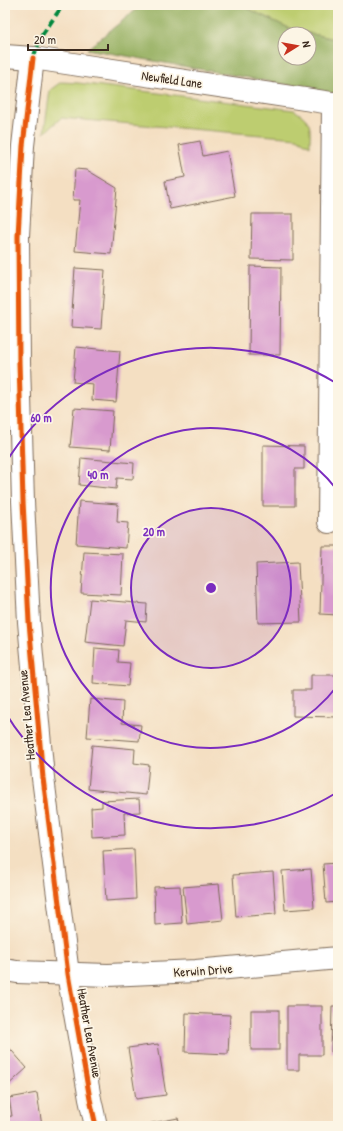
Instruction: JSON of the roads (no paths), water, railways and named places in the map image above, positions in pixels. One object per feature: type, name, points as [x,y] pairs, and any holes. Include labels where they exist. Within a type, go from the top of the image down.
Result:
[{"type":"street","name":"Newfield Lane","points":[[5,56],[33,58],[336,103]]},
{"type":"street","name":"Heather Lea Avenue","points":[[33,58],[23,146],[18,236],[19,362],[23,501],[29,622],[43,778],[68,974],[96,1126]]},
{"type":"street","points":[[329,522],[336,103]]},
{"type":"street","name":"Kerwin Drive","points":[[5,970],[68,974],[196,971],[338,958]]}]
